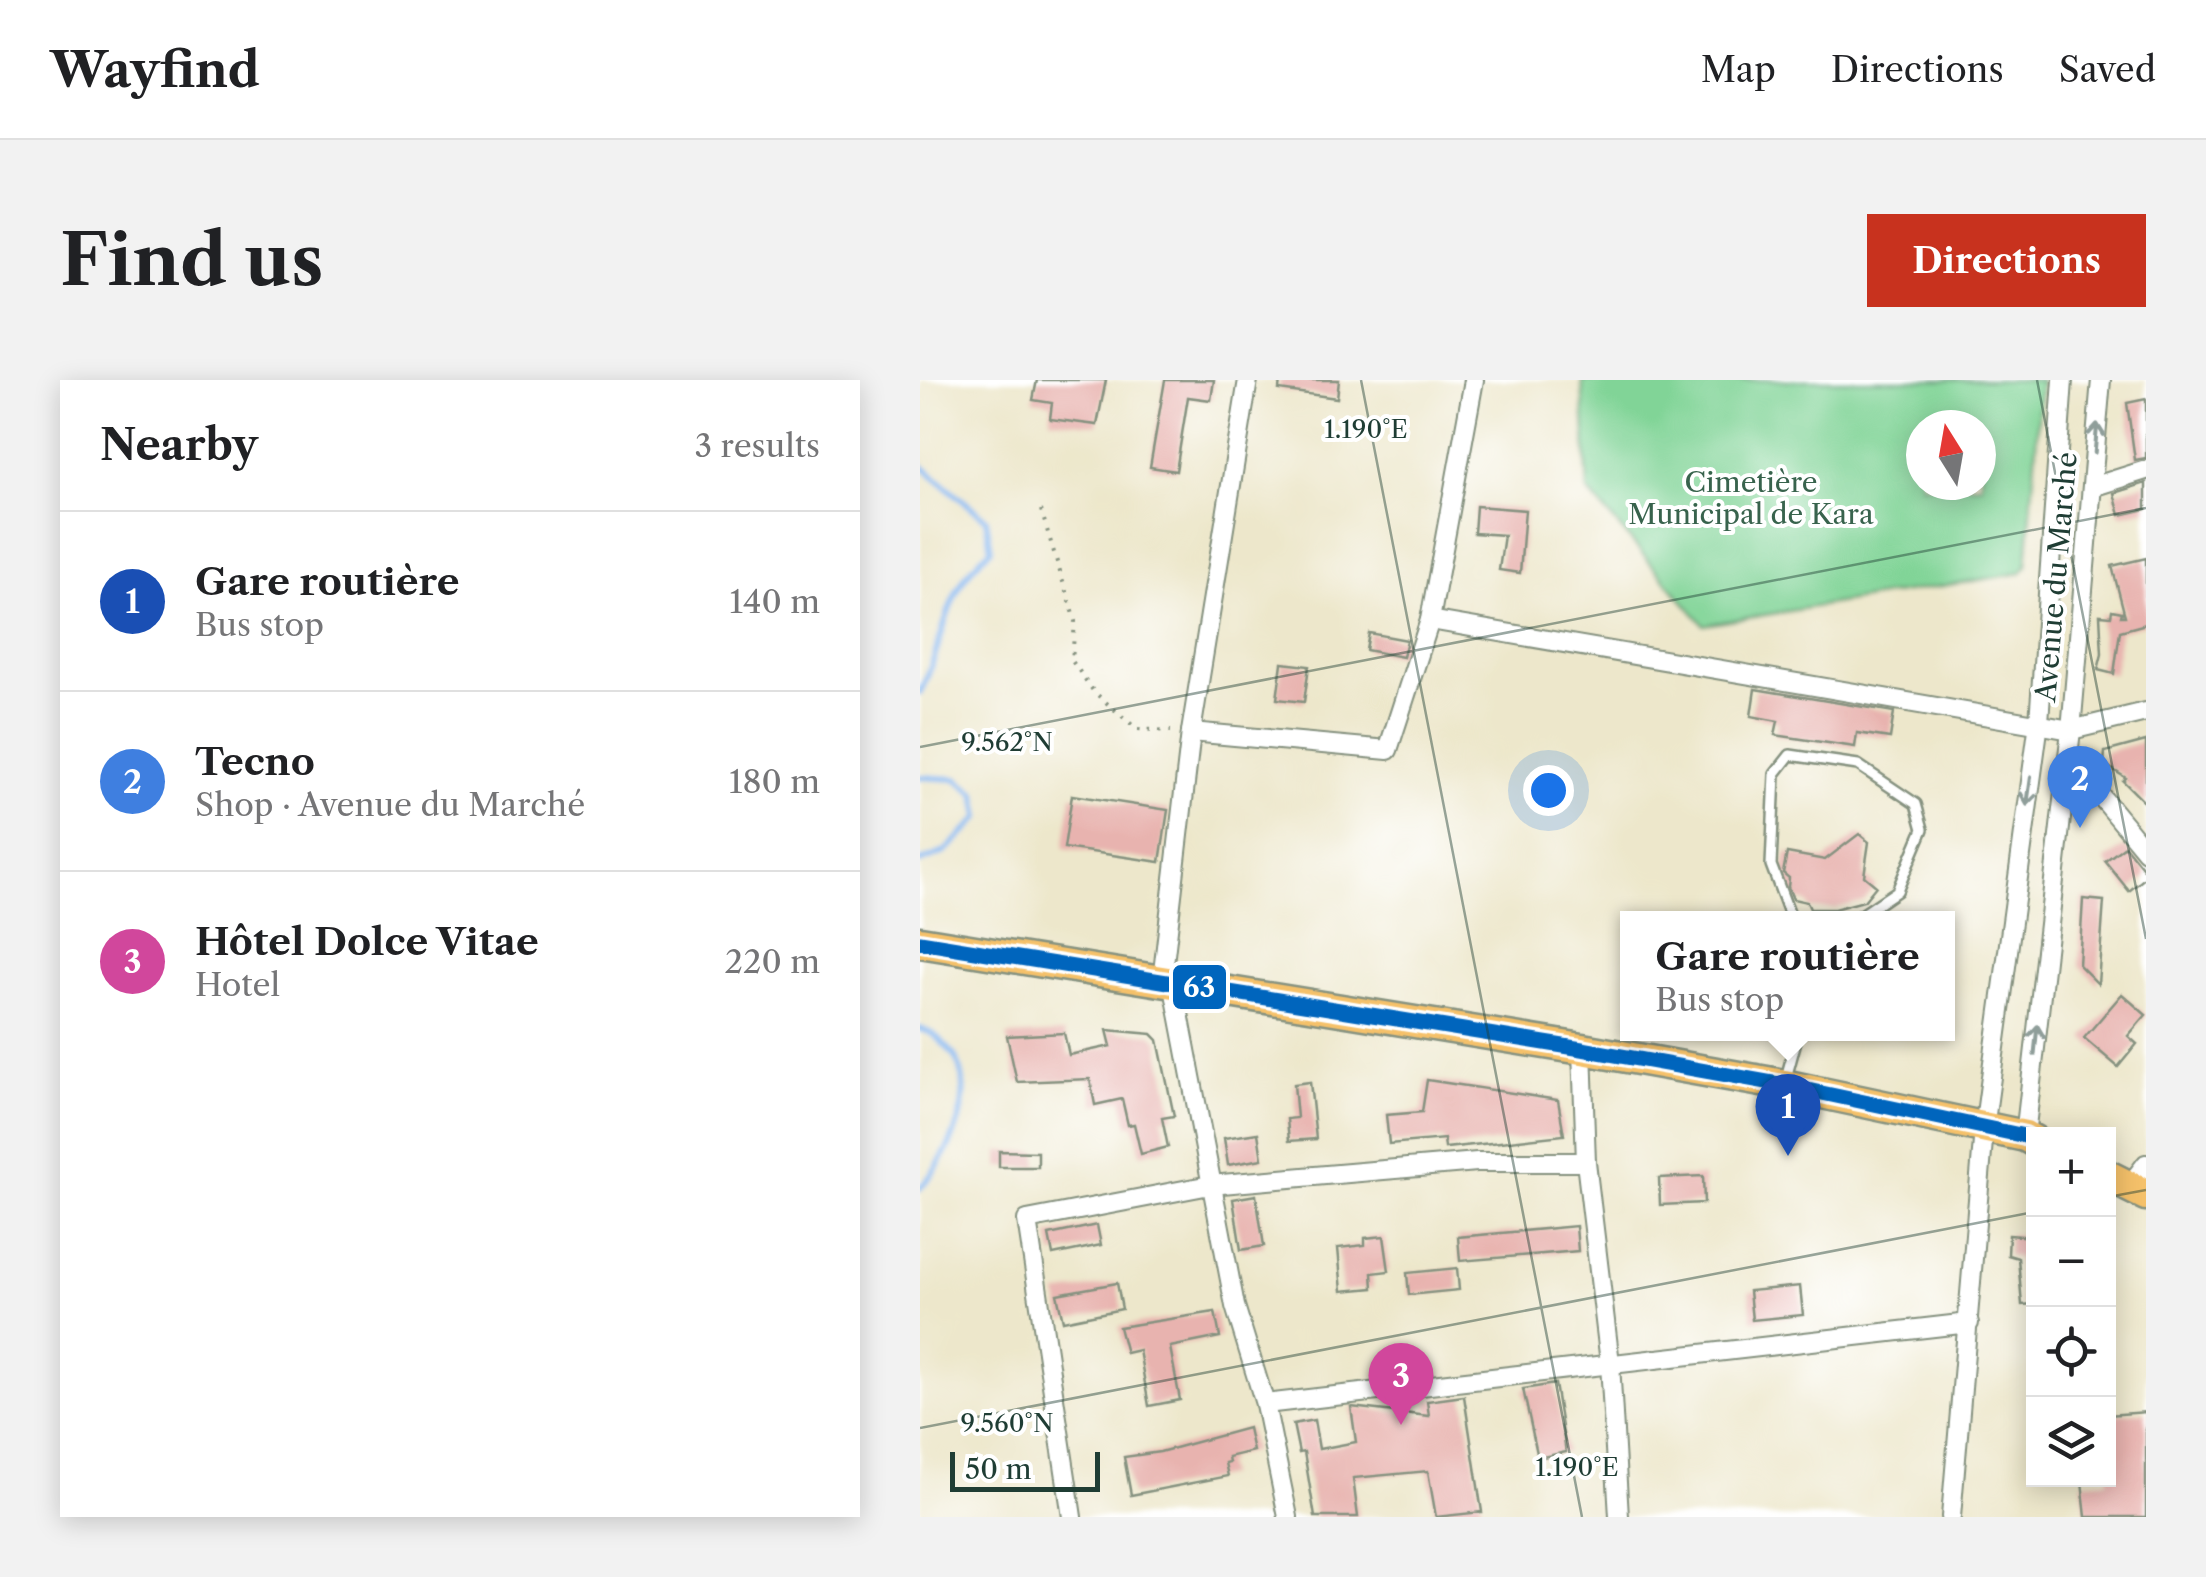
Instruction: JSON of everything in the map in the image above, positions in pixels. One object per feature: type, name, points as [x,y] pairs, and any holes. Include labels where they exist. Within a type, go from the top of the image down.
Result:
[{"type":"highway","points":[[920,942],[1582,1049],[1784,1085],[2026,1138]]},
{"type":"street","points":[[1248,380],[1191,732],[1167,982],[1235,1306],[1265,1404],[1288,1517]]},
{"type":"street","points":[[1191,732],[1388,750],[1430,620],[1474,380]]},
{"type":"street","name":"Avenue du Marché","points":[[1951,1517],[1984,1129],[2038,722],[2063,380]]},
{"type":"street","name":"Avenue du Marché","points":[[2030,1127],[2071,730],[2101,380]]},
{"type":"street","points":[[2092,487],[2146,470]]},
{"type":"street","points":[[1430,620],[2071,730],[2146,712]]},
{"type":"street","points":[[2067,764],[2090,783],[2146,851]]},
{"type":"street","points":[[1582,1049],[1586,1162],[1610,1362],[1619,1517]]},
{"type":"street","points":[[1072,1517],[1028,1220],[1210,1185],[1477,1162],[1586,1162]]},
{"type":"street","points":[[1265,1404],[1969,1323]]},
{"type":"lane","points":[[1788,911],[1771,865],[1775,774],[1790,755],[1858,765],[1916,804],[1923,829],[1896,892],[1868,911]]},
{"type":"lane","points":[[1784,1085],[1796,1041]]},
{"type":"path","points":[[1041,510],[1075,621],[1072,661],[1094,692],[1137,729],[1191,732]]},
{"type":"green space","name":"Cimetière Municipal de Kara","points":[[1582,380],[2041,380],[2027,565],[2020,573],[1704,625],[1588,491]]},
{"type":"building","points":[[1037,380],[1106,380],[1097,425],[1050,419],[1052,403],[1033,400]]},
{"type":"building","points":[[1165,380],[1214,380],[1211,400],[1188,397],[1176,471],[1150,467]]},
{"type":"building","points":[[1280,380],[1339,380],[1337,398],[1279,390]]},
{"type":"building","points":[[2146,399],[2146,458],[2135,460],[2127,403]]},
{"type":"building","points":[[2146,483],[2146,509],[2120,515],[2114,493]]},
{"type":"building","points":[[1476,506],[1525,510],[1520,573],[1499,570],[1504,535],[1474,533]]},
{"type":"building","points":[[2146,558],[2146,624],[2120,631],[2114,674],[2098,670],[2102,654],[2100,615],[2111,616],[2112,610],[2125,616],[2112,566]]},
{"type":"building","points":[[1369,633],[1407,640],[1403,657],[1366,650]]},
{"type":"building","points":[[1282,663],[1309,666],[1304,702],[1277,699]]},
{"type":"building","points":[[1755,689],[1894,712],[1890,738],[1857,733],[1855,747],[1775,735],[1778,721],[1751,716]]},
{"type":"building","points":[[2146,741],[2146,804],[2123,781],[2126,778],[2104,764],[2105,752]]},
{"type":"building","points":[[1072,795],[1168,810],[1160,862],[1064,848]]},
{"type":"building","points":[[1859,834],[1869,842],[1864,876],[1876,886],[1864,901],[1834,909],[1810,909],[1807,902],[1793,899],[1789,878],[1783,873],[1787,853],[1825,860]]},
{"type":"building","points":[[2125,846],[2146,872],[2146,877],[2129,891],[2105,861]]},
{"type":"building","points":[[2083,899],[2104,901],[2098,984],[2079,965]]},
{"type":"building","points":[[2122,994],[2146,1015],[2128,1036],[2137,1044],[2118,1067],[2084,1038]]},
{"type":"building","points":[[1107,1030],[1152,1034],[1158,1040],[1174,1116],[1162,1118],[1168,1147],[1141,1154],[1134,1124],[1128,1125],[1122,1099],[1095,1105],[1090,1079],[1017,1082],[1007,1036],[1064,1033],[1069,1055],[1111,1046]]},
{"type":"building","points":[[1427,1080],[1558,1100],[1564,1135],[1445,1148],[1444,1139],[1389,1144],[1386,1115],[1422,1112]]},
{"type":"building","points":[[1310,1082],[1316,1139],[1289,1141],[1287,1119],[1297,1118],[1294,1084]]},
{"type":"building","points":[[1258,1133],[1262,1159],[1228,1165],[1224,1138]]},
{"type":"building","points":[[999,1151],[1038,1152],[1038,1167],[999,1167]]},
{"type":"building","points":[[1703,1176],[1704,1203],[1660,1205],[1659,1178]]},
{"type":"building","points":[[1256,1195],[1264,1246],[1241,1250],[1233,1199]]},
{"type":"building","points":[[1097,1225],[1101,1245],[1053,1255],[1049,1235]]},
{"type":"building","points":[[1576,1226],[1578,1251],[1460,1261],[1458,1237]]},
{"type":"building","points":[[2009,1235],[2026,1236],[2026,1305],[2022,1305],[2018,1258],[2008,1255]]},
{"type":"building","points":[[1384,1236],[1389,1271],[1372,1273],[1373,1288],[1342,1291],[1338,1248],[1365,1245],[1365,1238]]},
{"type":"building","points":[[1457,1268],[1459,1290],[1409,1295],[1407,1273]]},
{"type":"building","points":[[1117,1283],[1122,1309],[1063,1321],[1057,1294]]},
{"type":"building","points":[[1800,1286],[1803,1315],[1752,1320],[1749,1291]]},
{"type":"building","points":[[1215,1312],[1220,1337],[1170,1347],[1180,1400],[1149,1406],[1139,1350],[1126,1353],[1119,1327]]},
{"type":"building","points":[[1555,1384],[1566,1452],[1538,1458],[1523,1389]]},
{"type":"building","points":[[1464,1396],[1482,1512],[1436,1517],[1428,1471],[1353,1478],[1358,1517],[1315,1517],[1304,1452],[1299,1453],[1293,1424],[1314,1420],[1319,1449],[1356,1442],[1351,1407],[1429,1416],[1427,1401]]},
{"type":"building","points":[[2146,1412],[2146,1517],[2086,1517],[2083,1487],[2116,1487],[2116,1414]]},
{"type":"building","points":[[1248,1428],[1253,1451],[1228,1457],[1228,1476],[1131,1495],[1124,1457],[1160,1452]]},
{"type":"waterway","points":[[920,465],[986,519],[991,549],[975,564],[954,598],[920,692]]},
{"type":"waterway","points":[[920,777],[957,779],[976,794],[980,817],[945,852],[920,862]]},
{"type":"waterway","points":[[920,1029],[946,1046],[963,1079],[963,1099],[952,1139],[920,1188]]},
{"type":"transit line","name":"63","points":[[920,942],[1582,1049],[1784,1085],[2026,1137]]},
{"type":"place","name":"Tecno","points":[[2080,828]]},
{"type":"place","name":"Gare routière","points":[[1788,1156]]},
{"type":"place","name":"Hôtel Dolce Vitae","points":[[1401,1425]]}]
